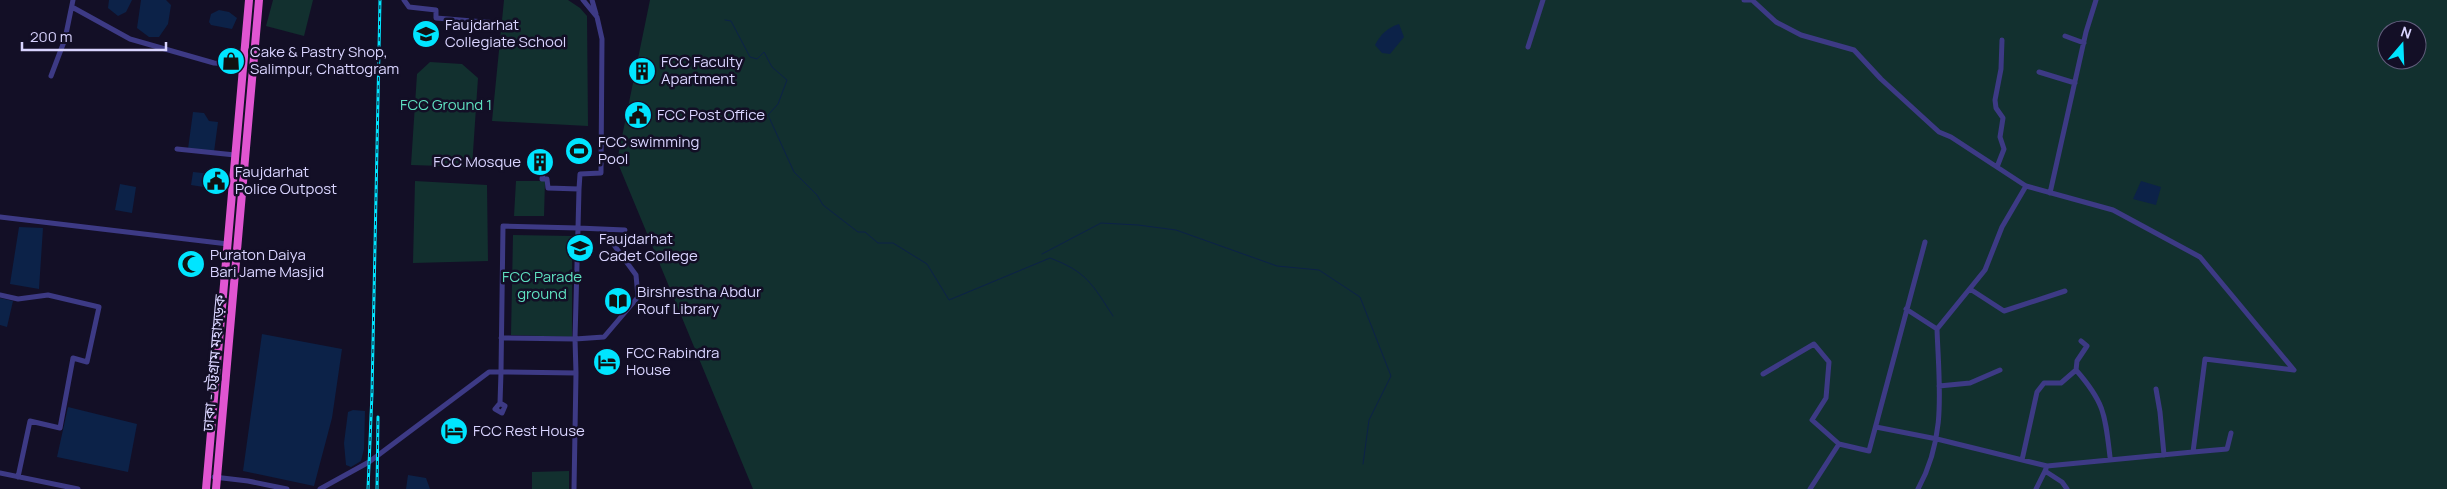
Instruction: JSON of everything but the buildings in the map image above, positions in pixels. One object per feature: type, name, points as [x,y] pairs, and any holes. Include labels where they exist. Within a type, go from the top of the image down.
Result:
[{"type":"highway","name":"ঢাকা - চট্টগ্রাম মহাসড়ক","points":[[206,489],[249,0]]},
{"type":"highway","name":"ঢাকা - চট্টগ্রাম মহাসড়ক","points":[[216,489],[259,0]]},
{"type":"street","points":[[51,76],[65,39],[73,0]]},
{"type":"street","points":[[404,0],[409,7],[436,10],[436,18],[497,23]]},
{"type":"street","points":[[583,0],[597,17]]},
{"type":"street","points":[[574,489],[575,339],[580,174],[601,173],[602,39],[592,0]]},
{"type":"street","points":[[1528,47],[1543,0]]},
{"type":"street","points":[[1744,0],[1752,0],[1776,22],[1801,34],[1854,50],[1881,79],[1939,132],[1951,137],[2026,186],[2113,210],[2200,257],[2294,370],[2205,359],[2194,452]]},
{"type":"street","points":[[2050,193],[2084,42],[2096,0]]},
{"type":"street","points":[[72,7],[130,39],[214,63],[243,65]]},
{"type":"street","points":[[2065,36],[2068,39],[2084,42]]},
{"type":"street","points":[[1997,166],[2004,149],[2000,137],[2003,118],[1996,108],[1995,100],[2001,69],[2002,40]]},
{"type":"street","points":[[2039,72],[2075,82]]},
{"type":"street","points":[[177,149],[236,155]]},
{"type":"street","points":[[543,173],[542,178],[547,179],[548,188],[579,189]]},
{"type":"street","points":[[1918,489],[1937,439],[1940,414],[1936,330],[1985,270],[2002,227],[2026,186]]},
{"type":"street","points":[[0,217],[228,244]]},
{"type":"street","points":[[500,403],[503,226],[625,230]]},
{"type":"street","points":[[501,338],[575,339],[604,337],[638,296],[636,275],[603,230]]},
{"type":"street","points":[[1764,374],[1814,344],[1829,362],[1826,398],[1812,420],[1839,444],[1869,451],[1925,242]]},
{"type":"street","points":[[1970,288],[2004,311],[2064,291]]},
{"type":"street","points":[[0,295],[18,298],[48,295],[99,307],[87,362],[73,358],[60,428],[30,421],[18,477]]},
{"type":"street","points":[[1906,310],[1936,330]]},
{"type":"street","points":[[2022,460],[2037,392],[2044,382],[2061,383],[2076,370],[2077,361],[2087,346],[2081,341]]},
{"type":"street","points":[[1939,386],[1970,383],[2000,370]]},
{"type":"street","points":[[2076,370],[2103,407],[2110,457]]},
{"type":"street","points":[[320,489],[369,462],[489,372],[576,373]]},
{"type":"street","points":[[2156,389],[2164,455]]},
{"type":"street","points":[[1876,427],[1937,439],[2022,460],[2046,469],[2062,482],[2067,489]]},
{"type":"street","points":[[2046,469],[2227,448],[2230,433]]},
{"type":"street","points":[[1810,489],[1839,444]]},
{"type":"street","points":[[2036,489],[2046,469]]},
{"type":"street","points":[[0,473],[78,489]]},
{"type":"street","points":[[207,477],[248,481],[287,489]]},
{"type":"green space","points":[[273,0],[313,0],[304,36],[266,26]]},
{"type":"green space","points":[[504,0],[568,0],[580,8],[587,16],[588,126],[492,121]]},
{"type":"green space","points":[[650,0],[2447,0],[2447,489],[753,489],[617,161]]},
{"type":"green space","name":"FCC Ground 1","points":[[430,62],[462,64],[478,78],[472,167],[411,165],[417,74]]},
{"type":"green space","points":[[415,181],[487,185],[488,261],[413,263]]},
{"type":"green space","points":[[516,181],[545,181],[544,216],[514,216]]},
{"type":"green space","name":"FCC Parade ground","points":[[513,235],[572,236],[572,337],[511,335]]},
{"type":"green space","points":[[569,471],[569,489],[532,489],[532,472]]},
{"type":"water","points":[[109,0],[132,0],[126,12],[118,16],[108,8]]},
{"type":"water","points":[[141,0],[166,0],[171,5],[168,24],[159,37],[149,37],[137,28]]},
{"type":"water","points":[[219,10],[229,12],[237,18],[232,29],[211,25],[209,22],[211,14]]},
{"type":"water","points":[[1399,24],[1404,37],[1390,54],[1382,53],[1375,45],[1377,41],[1391,27]]},
{"type":"water","points":[[193,112],[204,113],[209,121],[218,122],[214,152],[188,149]]},
{"type":"water","points":[[193,172],[212,174],[210,188],[191,185]]},
{"type":"water","points":[[2141,181],[2161,187],[2156,205],[2133,199]]},
{"type":"water","points":[[120,184],[136,187],[132,213],[115,210]]},
{"type":"water","points":[[19,227],[43,228],[39,289],[10,284]]},
{"type":"water","points":[[0,298],[13,301],[7,327],[0,325]]},
{"type":"water","points":[[262,334],[342,349],[332,418],[314,486],[243,471]]},
{"type":"water","points":[[68,407],[137,424],[128,472],[57,457]]},
{"type":"water","points":[[353,410],[365,411],[364,449],[361,461],[351,467],[346,465],[344,443],[348,412]]},
{"type":"water","points":[[408,475],[426,478],[430,489],[406,489]]},
{"type":"waterway","points":[[725,20],[731,21],[750,57],[757,59],[764,52],[772,67],[787,80],[778,104],[768,115],[794,172],[817,195],[823,205],[858,232],[865,232],[878,243],[893,243],[927,264],[949,300],[1050,258],[1072,268],[1088,280],[1113,316]]},
{"type":"waterway","points":[[1042,254],[1101,223],[1138,225],[1176,230],[1277,266],[1319,270],[1360,297],[1391,376],[1369,420],[1363,464]]},
{"type":"railway","points":[[368,489],[372,393],[380,0]]},
{"type":"railway","points":[[377,489],[378,417]]},
{"type":"place","name":"Faujdarhat Collegiate School","points":[[426,34]]},
{"type":"place","name":"Cake & Pastry Shop, Salimpur, Chattogram","points":[[231,61]]},
{"type":"place","name":"FCC Faculty Apartment","points":[[642,71]]},
{"type":"place","name":"FCC Post Office","points":[[638,115]]},
{"type":"place","name":"FCC swimming Pool","points":[[579,151]]},
{"type":"place","name":"FCC Mosque","points":[[540,162]]},
{"type":"place","name":"Faujdarhat Police Outpost","points":[[216,181]]},
{"type":"place","name":"Faujdarhat Cadet College","points":[[580,248]]},
{"type":"place","name":"Puraton Daiya Bari Jame Masjid","points":[[191,264]]},
{"type":"place","name":"Birshrestha Abdur Rouf Library","points":[[618,301]]},
{"type":"place","name":"FCC Rabindra House","points":[[607,362]]},
{"type":"place","name":"FCC Rest House","points":[[454,431]]}]
